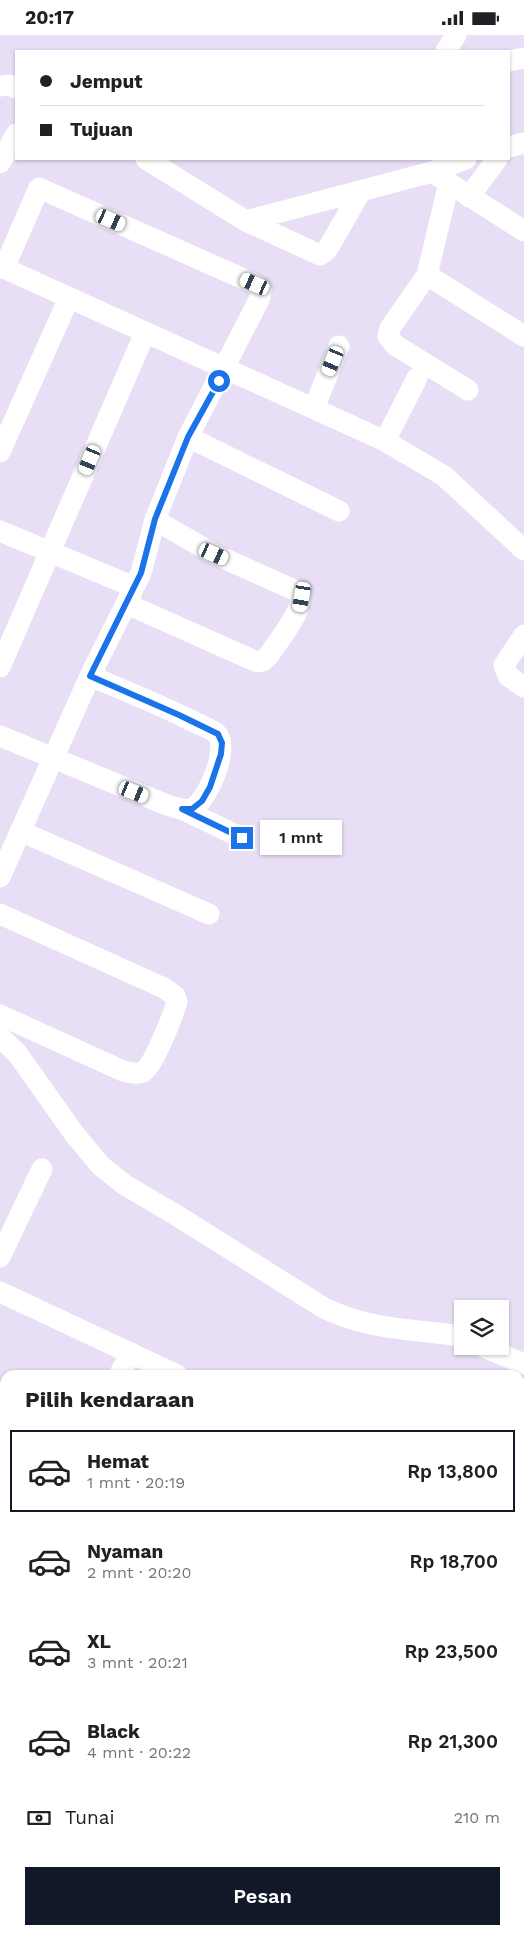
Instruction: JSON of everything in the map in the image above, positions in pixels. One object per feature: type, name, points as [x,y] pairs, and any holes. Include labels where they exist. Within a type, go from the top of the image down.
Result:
[{"type":"street","points":[[447,50],[456,35]]},
{"type":"street","points":[[510,61],[524,58]]},
{"type":"street","points":[[0,86],[9,85],[15,88]]},
{"type":"street","points":[[0,163],[15,137]]},
{"type":"street","points":[[510,147],[524,143]]},
{"type":"street","points":[[148,160],[246,221],[315,255],[322,255],[327,250],[361,191]]},
{"type":"street","points":[[246,221],[432,172],[463,160]]},
{"type":"street","points":[[469,197],[496,160]]},
{"type":"street","points":[[432,172],[469,197],[523,229]]},
{"type":"street","points":[[449,183],[427,275],[390,328],[388,336],[395,345],[468,390]]},
{"type":"street","points":[[0,877],[90,676],[141,573],[155,519],[188,437],[226,367],[259,300],[261,290],[255,284],[39,188],[2,268],[145,333],[226,367],[385,441],[444,476],[524,550]]},
{"type":"street","points":[[427,275],[524,336]]},
{"type":"street","points":[[0,452],[69,298]]},
{"type":"street","points":[[0,667],[145,333]]},
{"type":"street","points":[[314,407],[339,346]]},
{"type":"street","points":[[385,441],[417,378]]},
{"type":"street","points":[[188,437],[339,511]]},
{"type":"street","points":[[0,531],[51,551],[257,662],[263,661],[269,655],[300,607],[302,597],[299,591],[214,554],[155,519]]},
{"type":"street","points":[[524,635],[504,665],[508,676],[524,687]]},
{"type":"street","points":[[90,676],[218,734],[222,743],[221,754],[210,787],[202,801],[192,809],[182,809]]},
{"type":"street","points":[[0,736],[167,805],[182,809],[242,838]]},
{"type":"street","points":[[20,831],[209,914]]},
{"type":"street","points":[[0,914],[164,988],[174,996],[177,1002],[151,1061],[145,1071],[137,1074],[123,1071],[0,1015]]},
{"type":"street","points":[[0,1037],[17,1053],[80,1141],[101,1166],[125,1185],[324,1308],[346,1319],[369,1325],[454,1335]]},
{"type":"street","points":[[0,1257],[42,1169]]},
{"type":"street","points":[[0,1292],[167,1370]]},
{"type":"street","points":[[122,1370],[131,1353]]},
{"type":"street","points":[[503,1355],[524,1364]]},
{"type":"route","points":[[219,381],[188,437],[155,519],[141,573],[90,676],[218,734],[222,743],[221,754],[210,787],[202,801],[192,809],[182,809],[242,838]]}]
